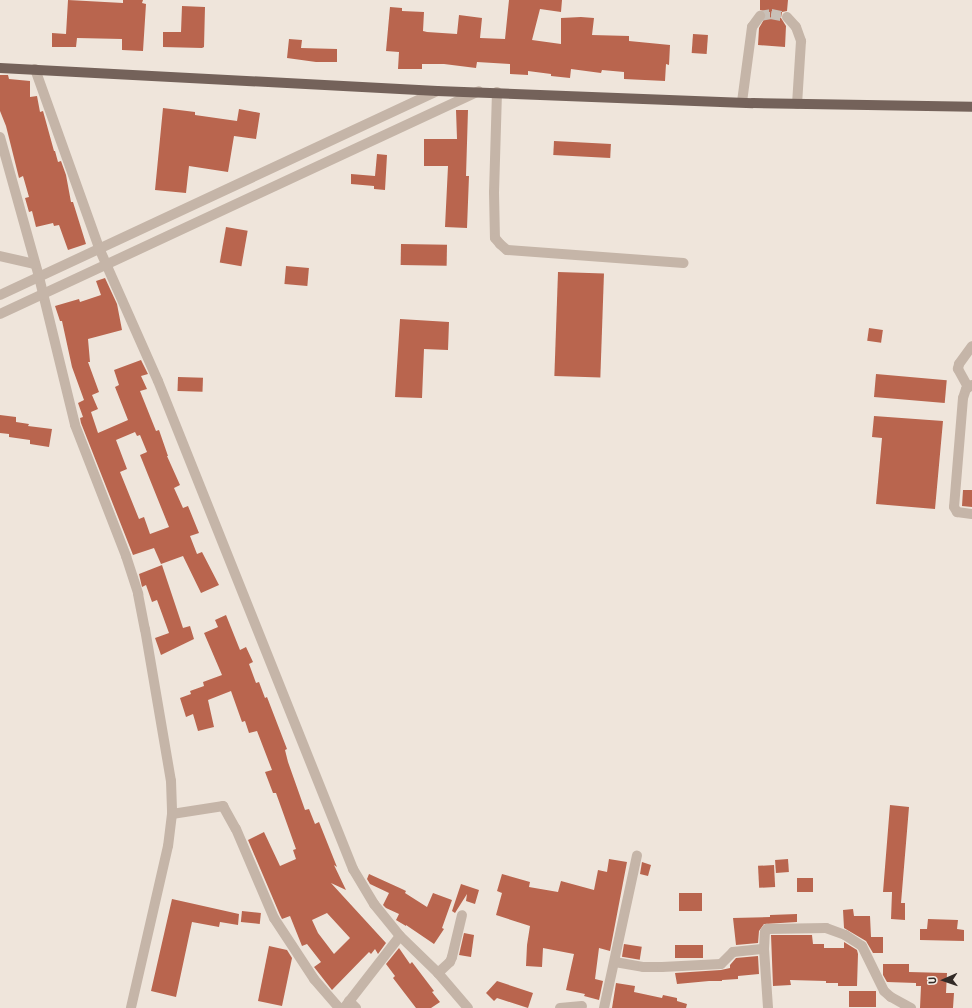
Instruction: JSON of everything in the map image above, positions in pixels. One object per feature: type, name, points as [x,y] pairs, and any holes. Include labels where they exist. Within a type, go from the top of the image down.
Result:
[{"type":"main road","points":[[0,68],[35,69],[157,78],[437,91],[797,104],[972,107]]},
{"type":"street","points":[[742,102],[752,28],[760,16]]},
{"type":"street","points":[[787,17],[796,27],[801,41],[797,104]]},
{"type":"street","points":[[35,69],[99,248],[158,381],[353,869],[374,904],[400,936],[438,973],[468,1008]]},
{"type":"street","points":[[0,295],[437,91]]},
{"type":"street","points":[[0,314],[479,92]]},
{"type":"street","points":[[497,92],[495,200],[496,238],[500,244],[507,250],[684,263]]},
{"type":"street","points":[[0,137],[34,264],[39,277],[75,425],[126,556],[138,594],[171,781],[172,814],[166,854],[131,1008]]},
{"type":"street","points":[[0,256],[34,264]]},
{"type":"street","points":[[972,346],[959,364],[958,368],[970,386],[963,398],[954,507],[957,512],[972,514]]},
{"type":"street","points":[[172,814],[223,806],[236,830],[274,918],[314,979],[340,1008]]},
{"type":"street","points":[[604,1008],[615,962],[636,856]]},
{"type":"street","points":[[438,973],[450,962],[462,915]]},
{"type":"street","points":[[768,1008],[764,949],[765,932],[767,929],[817,928],[839,933],[855,940],[862,946],[884,990],[911,1008]]},
{"type":"street","points":[[356,1008],[346,1004],[400,936]]},
{"type":"street","points":[[615,962],[644,967],[720,964],[733,952],[764,949]]},
{"type":"street","points":[[560,1008],[582,1006]]},
{"type":"building","points":[[68,0],[123,3],[123,0],[143,0],[142,3],[146,4],[143,51],[122,50],[122,39],[77,38],[76,47],[52,47],[52,33],[66,34]]},
{"type":"building","points":[[509,0],[562,0],[561,12],[540,9],[532,40],[561,44],[561,18],[581,17],[594,18],[592,35],[629,36],[629,41],[670,45],[669,65],[666,64],[665,81],[624,79],[624,72],[602,70],[601,73],[571,69],[570,78],[528,71],[528,75],[510,74],[510,64],[477,62],[476,68],[444,64],[422,64],[422,69],[398,69],[399,52],[386,51],[390,7],[402,8],[402,11],[424,12],[423,31],[457,34],[459,15],[482,18],[480,38],[505,39]]},
{"type":"building","points":[[760,0],[788,0],[787,11],[782,12],[781,18],[786,26],[785,47],[758,45],[759,28],[766,16],[764,11],[760,10]]},
{"type":"building","points":[[182,6],[205,7],[204,47],[163,47],[163,32],[181,32]]},
{"type":"building","points":[[693,34],[708,35],[707,54],[692,53]]},
{"type":"building","points":[[289,39],[302,40],[301,48],[337,49],[337,62],[316,62],[287,58]]},
{"type":"building","points":[[0,75],[8,75],[9,79],[30,81],[30,97],[37,96],[40,112],[43,111],[54,151],[58,162],[61,161],[66,175],[71,202],[73,202],[86,244],[68,250],[59,225],[54,226],[53,223],[36,227],[32,211],[29,212],[25,198],[29,197],[23,176],[19,178],[6,126],[0,111]]},
{"type":"building","points":[[163,108],[195,112],[195,115],[237,121],[239,109],[260,113],[256,139],[234,136],[228,172],[189,166],[186,193],[155,190]]},
{"type":"building","points":[[456,110],[468,110],[466,176],[469,176],[467,228],[445,227],[448,166],[424,166],[424,139],[457,139]]},
{"type":"building","points":[[554,141],[611,144],[610,158],[553,155]]},
{"type":"building","points":[[377,154],[387,155],[385,190],[374,189],[374,186],[351,184],[351,174],[375,176]]},
{"type":"building","points":[[226,227],[248,231],[241,266],[220,262]]},
{"type":"building","points":[[401,244],[447,245],[447,266],[401,265]]},
{"type":"building","points":[[286,266],[309,268],[307,286],[284,284]]},
{"type":"building","points":[[558,272],[604,274],[600,378],[554,376]]},
{"type":"building","points":[[105,278],[117,304],[122,330],[88,339],[90,362],[88,362],[99,392],[92,395],[98,409],[91,412],[98,433],[128,420],[115,387],[119,385],[114,370],[141,360],[148,374],[141,376],[147,389],[140,391],[156,431],[159,430],[167,456],[180,485],[174,488],[183,508],[188,506],[199,533],[190,536],[197,554],[202,552],[219,585],[201,593],[183,556],[161,564],[154,548],[133,555],[81,423],[80,418],[83,417],[78,403],[84,400],[72,367],[62,321],[60,321],[55,306],[79,299],[80,302],[101,295],[96,281]],"holes":[[[135,432],[137,436],[140,435],[147,452],[140,455],[169,527],[150,534],[144,517],[139,519],[120,472],[127,469],[116,440]]]},
{"type":"building","points":[[400,319],[449,322],[448,350],[424,349],[422,398],[395,397]]},
{"type":"building","points":[[869,328],[883,330],[881,343],[867,341]]},
{"type":"building","points":[[876,374],[947,380],[945,403],[874,397]]},
{"type":"building","points":[[178,377],[203,378],[202,392],[178,391]]},
{"type":"building","points":[[0,415],[16,417],[16,422],[29,424],[28,426],[52,429],[49,447],[30,444],[30,440],[9,437],[9,434],[0,433]]},
{"type":"building","points":[[874,416],[943,421],[935,509],[876,504],[882,438],[872,437]]},
{"type":"building","points":[[963,490],[972,490],[972,507],[962,506]]},
{"type":"building","points":[[162,565],[183,628],[190,626],[194,639],[161,655],[155,638],[169,633],[157,600],[152,602],[146,585],[142,587],[139,574]]},
{"type":"building","points":[[226,615],[240,650],[246,647],[253,662],[249,664],[256,683],[259,682],[265,698],[267,697],[287,749],[285,750],[288,762],[305,810],[309,809],[315,824],[319,822],[337,867],[334,865],[346,890],[331,883],[386,943],[378,954],[375,949],[371,954],[369,952],[332,990],[314,967],[321,962],[307,944],[302,946],[290,916],[282,919],[248,840],[264,832],[280,866],[296,859],[293,850],[296,849],[276,793],[273,793],[265,772],[272,770],[257,731],[249,733],[245,721],[242,722],[231,691],[208,700],[214,727],[198,731],[193,714],[186,717],[180,698],[191,694],[190,691],[204,686],[203,682],[222,675],[204,633],[218,627],[215,620]],"holes":[[[327,913],[350,938],[334,954],[318,933],[312,920]]]},
{"type":"building","points":[[890,805],[909,807],[901,903],[905,903],[905,920],[891,919],[892,892],[883,892]]},
{"type":"building","points":[[609,859],[627,862],[610,951],[599,948],[595,979],[603,981],[599,1000],[584,996],[585,994],[566,990],[574,954],[543,948],[542,967],[526,966],[530,926],[496,915],[502,893],[497,891],[502,874],[530,882],[529,887],[558,892],[561,881],[594,890],[598,870],[607,872]]},
{"type":"building","points":[[788,859],[789,872],[776,873],[775,860]]},
{"type":"building","points":[[642,862],[651,865],[648,876],[640,874]]},
{"type":"building","points":[[774,865],[775,887],[759,888],[758,866]]},
{"type":"building","points":[[369,874],[406,891],[405,893],[427,907],[433,893],[452,900],[442,928],[444,929],[434,944],[396,920],[399,914],[383,905],[389,893],[370,884],[367,879]]},
{"type":"building","points":[[797,878],[813,878],[813,892],[797,892]]},
{"type":"building","points":[[461,884],[479,890],[475,904],[466,901],[467,894],[455,913],[452,911]]},
{"type":"building","points":[[679,893],[702,893],[702,911],[679,911]]},
{"type":"building","points":[[172,899],[239,914],[238,925],[220,922],[219,927],[192,922],[176,997],[151,991]]},
{"type":"building","points":[[853,909],[854,916],[870,916],[871,937],[883,937],[883,953],[873,953],[866,941],[844,928],[843,910]]},
{"type":"building","points":[[242,911],[261,913],[260,924],[241,922]]},
{"type":"building","points":[[797,914],[797,922],[764,924],[759,931],[758,943],[736,945],[733,918],[770,917],[770,915]]},
{"type":"building","points":[[928,919],[958,920],[957,929],[964,930],[964,941],[920,940],[920,929],[927,929]]},
{"type":"building","points":[[464,933],[474,935],[471,957],[459,955]]},
{"type":"building","points":[[771,935],[812,935],[813,944],[824,944],[824,948],[844,948],[844,942],[857,950],[857,986],[838,986],[838,983],[826,983],[826,981],[790,980],[791,985],[773,986]]},
{"type":"building","points":[[624,944],[642,947],[640,960],[622,957]]},
{"type":"building","points":[[675,945],[703,945],[703,958],[675,958]]},
{"type":"building","points":[[269,946],[287,950],[292,958],[282,1006],[258,1001]]},
{"type":"building","points":[[399,948],[410,964],[412,962],[434,991],[432,992],[440,1002],[431,1008],[416,1008],[393,978],[395,976],[386,964]]},
{"type":"building","points":[[758,956],[759,974],[738,976],[738,979],[722,981],[677,984],[675,973],[721,970],[730,968],[730,965],[736,958]]},
{"type":"building","points":[[883,964],[909,964],[909,972],[947,973],[946,993],[954,993],[953,1008],[920,1008],[921,986],[916,986],[916,983],[887,982],[883,975]]},
{"type":"building","points":[[497,981],[533,993],[528,1008],[497,998],[494,1001],[486,993]]},
{"type":"building","points":[[616,983],[635,986],[634,992],[662,998],[663,995],[677,998],[677,1001],[687,1004],[686,1008],[612,1008]]},
{"type":"building","points":[[849,991],[876,991],[876,1007],[849,1007]]},
{"type":"tunnel","points":[[760,16],[771,14],[787,17]]}]
